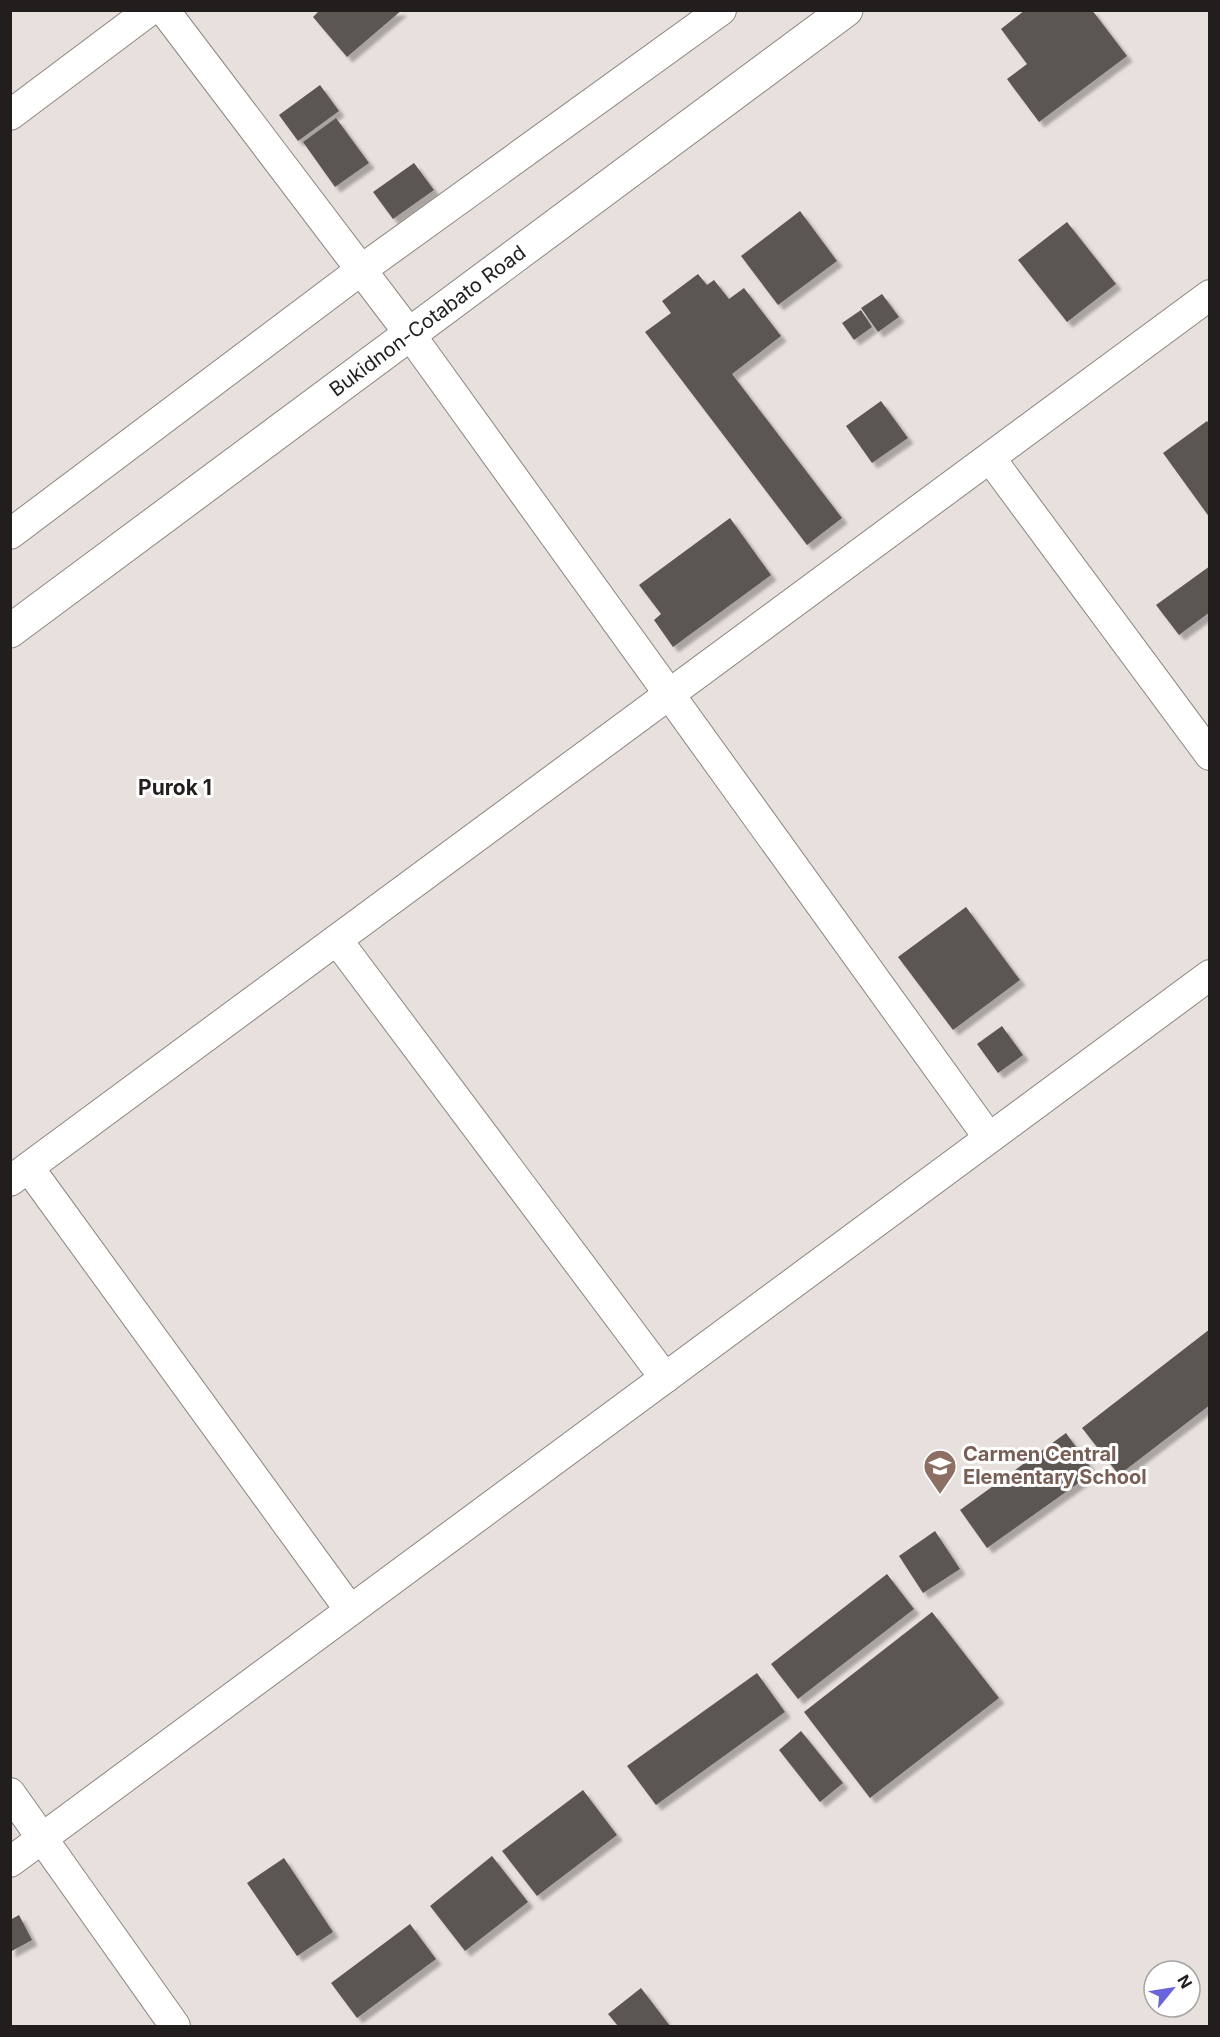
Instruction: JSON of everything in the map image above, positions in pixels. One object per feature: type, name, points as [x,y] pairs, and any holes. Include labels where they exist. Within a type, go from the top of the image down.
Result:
[{"type":"highway","name":"Bukidnon-Cotabato Road","points":[[10,631],[846,10]]},
{"type":"street","points":[[10,115],[150,10]]},
{"type":"street","points":[[164,10],[409,333],[989,1138]]},
{"type":"street","points":[[10,534],[361,270],[722,10]]},
{"type":"street","points":[[350,1610],[20,1174],[1209,295]]},
{"type":"street","points":[[990,458],[1209,755]]},
{"type":"street","points":[[337,940],[665,1378]]},
{"type":"street","points":[[10,1862],[1209,975]]},
{"type":"street","points":[[10,1793],[175,2026]]},
{"type":"building","points":[[320,10],[402,10],[347,57],[313,17]]},
{"type":"building","points":[[1025,10],[1092,10],[1127,56],[1039,122],[1007,79],[1027,64],[1001,29]]},
{"type":"building","points":[[320,85],[339,111],[298,141],[279,115]]},
{"type":"building","points":[[336,118],[369,163],[335,187],[303,142]]},
{"type":"building","points":[[414,163],[434,190],[393,219],[373,192]]},
{"type":"building","points":[[800,211],[837,261],[778,305],[741,256]]},
{"type":"building","points":[[1067,222],[1116,284],[1067,322],[1018,260]]},
{"type":"building","points":[[698,274],[707,285],[714,280],[729,299],[744,288],[781,336],[732,374],[842,518],[807,545],[645,332],[671,313],[662,301]]},
{"type":"building","points":[[882,294],[899,317],[878,332],[861,308]]},
{"type":"building","points":[[861,310],[872,327],[854,340],[842,323]]},
{"type":"building","points":[[881,401],[908,438],[872,463],[846,426]]},
{"type":"building","points":[[1207,421],[1210,425],[1210,518],[1163,453]]},
{"type":"building","points":[[730,518],[771,575],[673,647],[654,620],[661,614],[639,585]]},
{"type":"building","points":[[1210,566],[1210,612],[1179,635],[1156,605]]},
{"type":"building","points":[[966,907],[1020,980],[953,1030],[898,957]]},
{"type":"building","points":[[1002,1026],[1023,1055],[998,1073],[977,1044]]},
{"type":"building","points":[[1210,1329],[1210,1405],[1119,1475],[1082,1428]]},
{"type":"building","points":[[1066,1433],[1094,1472],[987,1548],[960,1510]]},
{"type":"building","points":[[935,1531],[960,1569],[923,1593],[899,1556]]},
{"type":"building","points":[[887,1574],[914,1609],[798,1699],[771,1664]]},
{"type":"building","points":[[932,1612],[999,1698],[870,1798],[804,1712]]},
{"type":"building","points":[[757,1673],[785,1712],[656,1805],[627,1766]]},
{"type":"building","points":[[801,1731],[843,1783],[820,1802],[779,1750]]},
{"type":"building","points":[[583,1790],[617,1835],[537,1896],[502,1851]]},
{"type":"building","points":[[492,1856],[528,1902],[465,1951],[430,1906]]},
{"type":"building","points":[[284,1858],[333,1932],[297,1956],[247,1883]]},
{"type":"building","points":[[19,1915],[32,1940],[10,1952],[10,1920]]},
{"type":"building","points":[[410,1924],[436,1959],[357,2018],[331,1983]]},
{"type":"building","points":[[641,1988],[670,2026],[618,2026],[608,2014]]},
{"type":"place","name":"Carmen Central Elementary School","points":[[940,1495]]},
{"type":"district","name":"Purok 1","points":[[175,787]]}]
